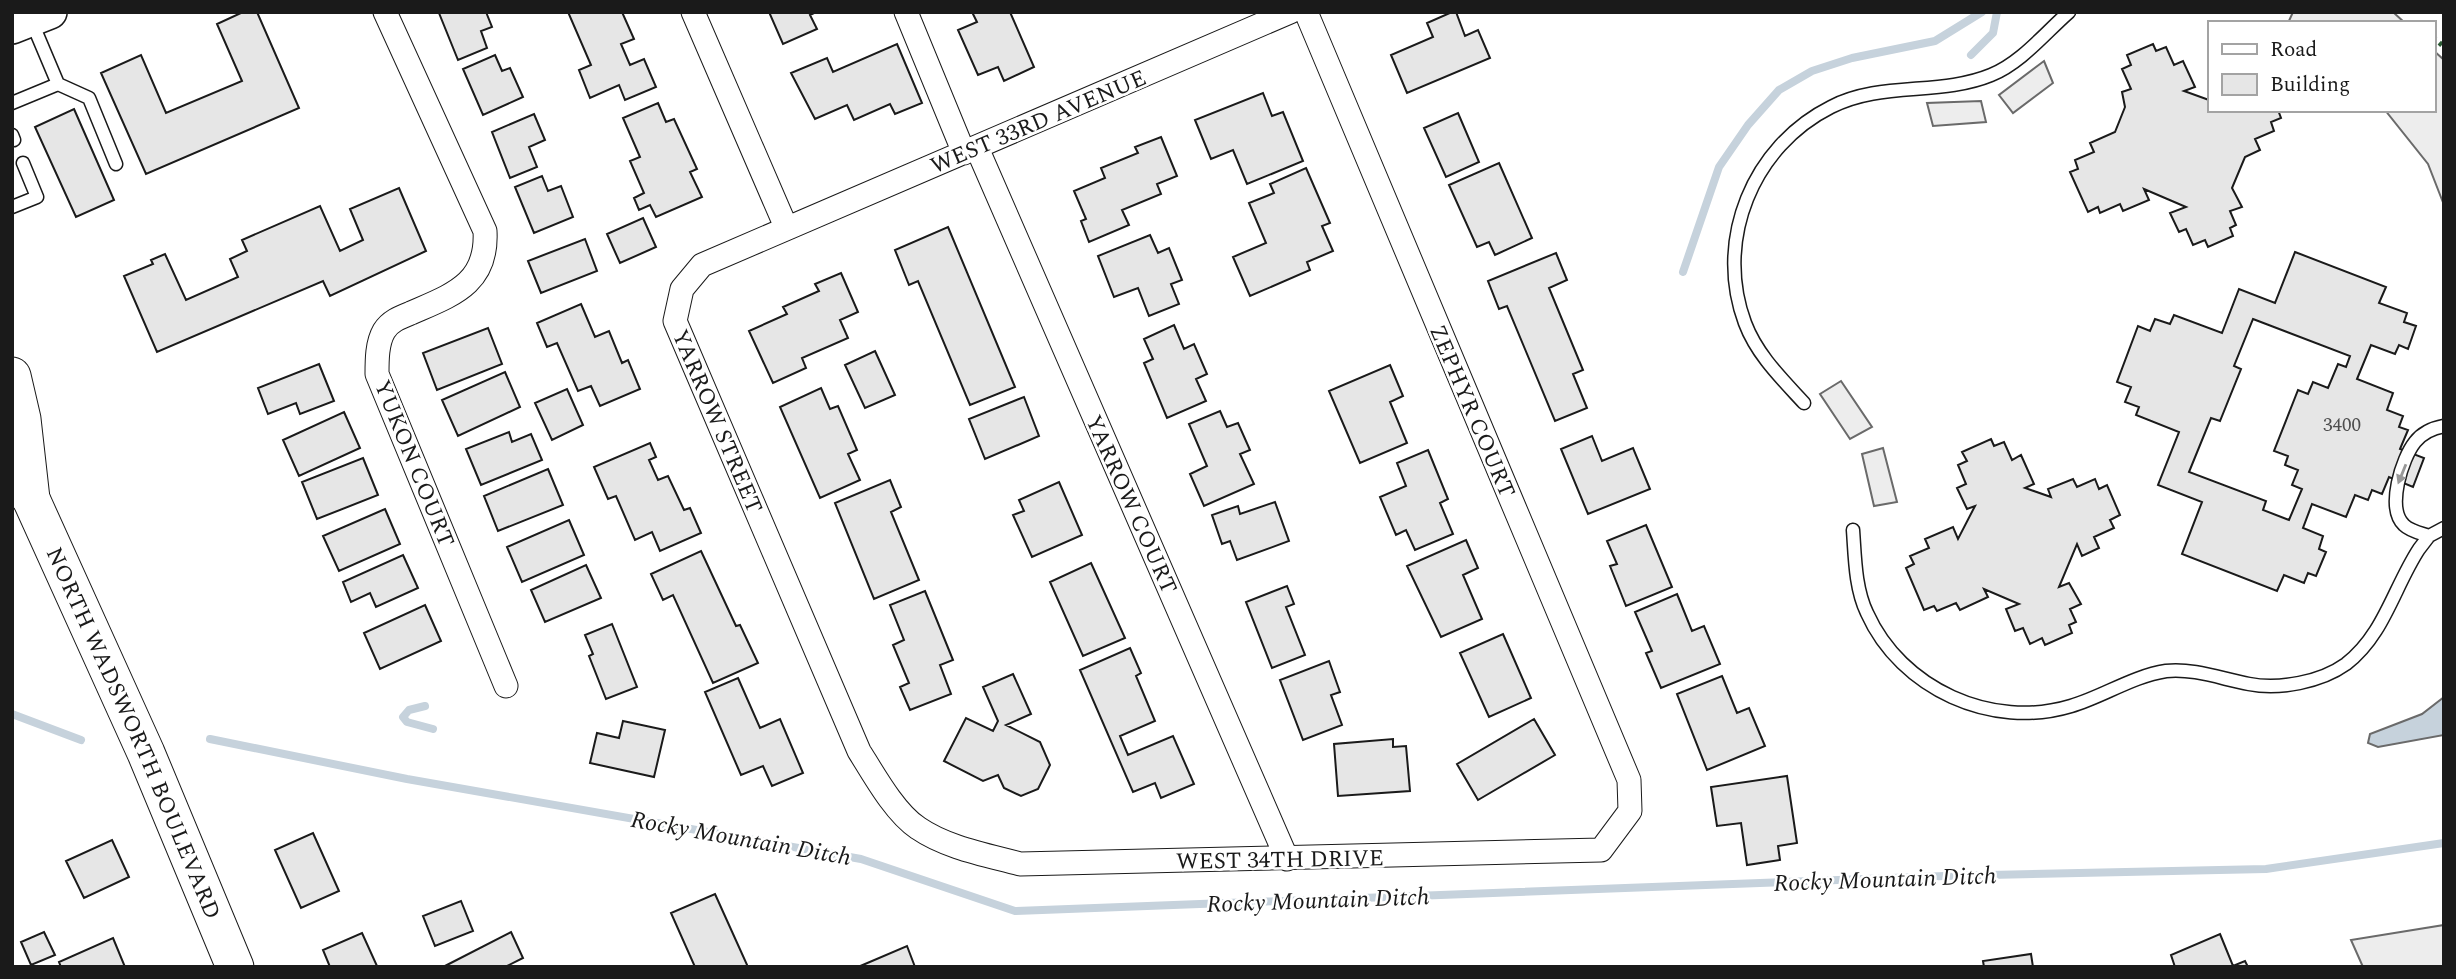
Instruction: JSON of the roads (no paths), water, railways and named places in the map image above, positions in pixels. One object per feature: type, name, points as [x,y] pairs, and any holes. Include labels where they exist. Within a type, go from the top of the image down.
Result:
[{"type":"main road","name":"NORTH WADSWORTH BOULEVARD","points":[[12,376],[22,419],[22,487],[146,753],[235,967]]},
{"type":"street","name":"YUKON COURT","points":[[385,12],[485,231],[485,244],[477,272],[455,294],[396,320],[385,330],[380,341],[377,374],[506,686]]},
{"type":"street","points":[[693,12],[786,227]]},
{"type":"street","name":"YARROW COURT","points":[[906,12],[1287,859]]},
{"type":"street","name":"ZEPHYR COURT","points":[[1306,12],[1629,780],[1630,811]]},
{"type":"street","name":"WEST 33RD AVENUE","points":[[786,227],[970,151],[1284,13]]},
{"type":"street","name":"YARROW STREET","points":[[786,227],[702,265],[681,289],[675,321],[859,751],[883,789],[917,828]]},
{"type":"street","name":"WEST 34TH DRIVE","points":[[917,828],[964,849],[1020,864],[1287,859],[1601,850],[1630,811]]},
{"type":"lane","points":[[1804,403],[1764,359],[1745,323],[1735,276],[1736,235],[1743,208],[1769,157],[1799,128],[1842,103],[1873,92],[1961,84],[1992,75],[2015,61],[2069,12]]},
{"type":"lane","points":[[31,20],[58,84],[89,98],[116,164]]},
{"type":"lane","points":[[12,103],[58,84]]},
{"type":"lane","points":[[13,206],[37,197],[23,163]]},
{"type":"lane","points":[[2429,536],[2402,524],[2395,509],[2395,491],[2415,442],[2433,428],[2444,426]]},
{"type":"lane","points":[[1853,530],[1856,575],[1866,612],[1883,641],[1900,661],[1925,681],[1956,700],[1990,712],[2032,713],[2070,707],[2164,671],[2189,671],[2253,685],[2288,685],[2319,677],[2344,665],[2371,640],[2405,570],[2429,536],[2444,528]]},
{"type":"waterway","points":[[1683,272],[1719,167],[1748,125],[1779,90],[1812,71],[1852,58],[1935,41],[1982,12]]},
{"type":"waterway","points":[[1971,55],[1993,33],[1997,12]]},
{"type":"waterway","points":[[425,706],[409,710],[403,717],[407,722],[433,729]]},
{"type":"waterway","name":"Rocky Mountain Ditch","points":[[12,714],[81,740]]},
{"type":"waterway","name":"Rocky Mountain Ditch","points":[[210,739],[407,779],[861,859],[1015,911],[1945,876],[2266,869],[2444,843]]}]
